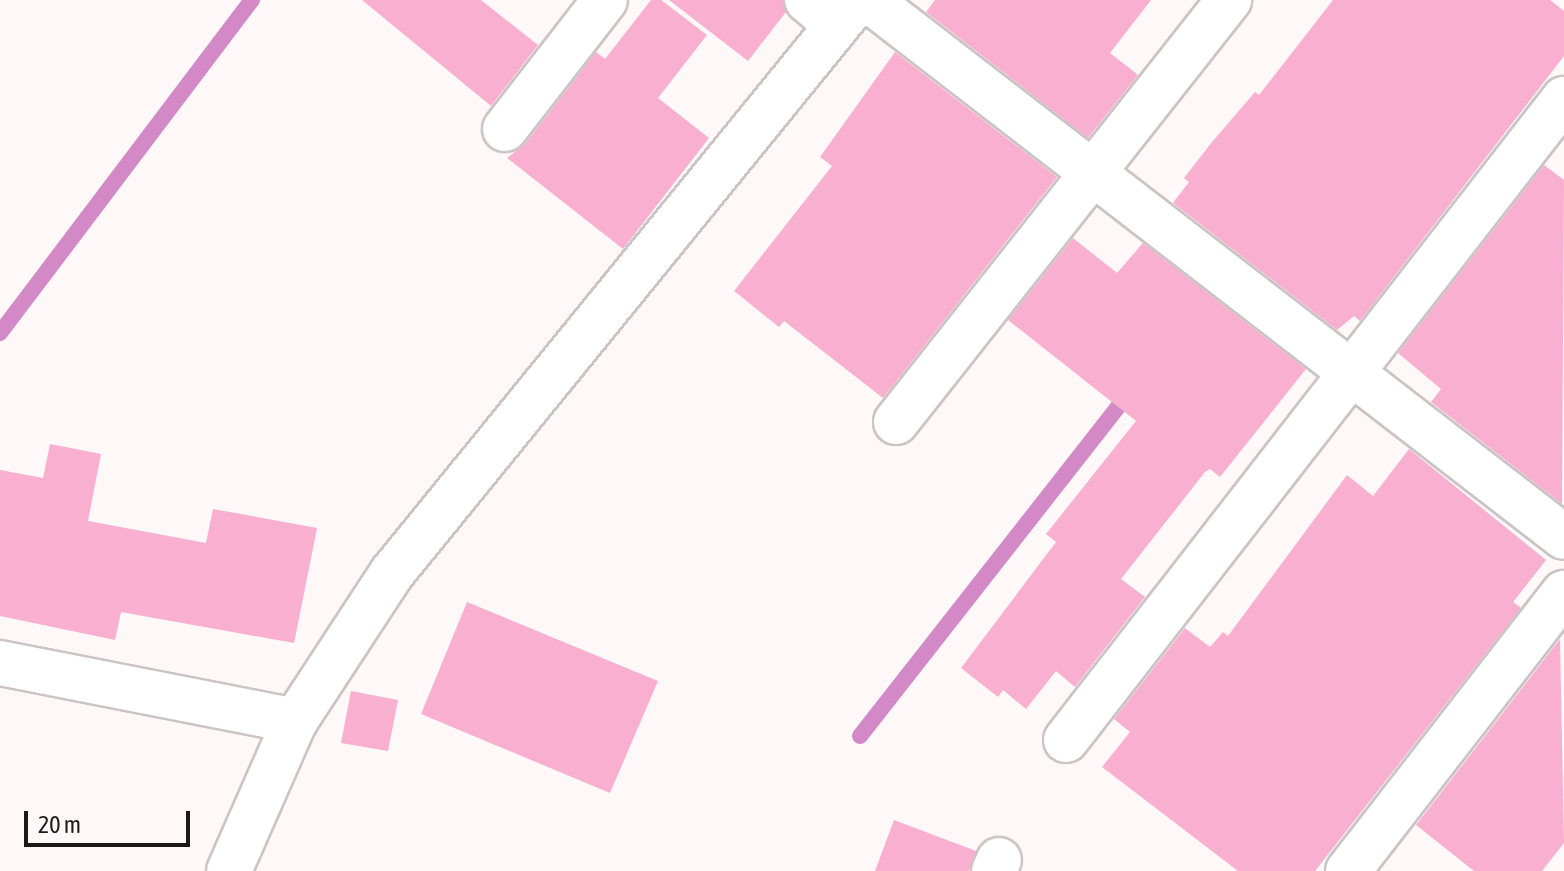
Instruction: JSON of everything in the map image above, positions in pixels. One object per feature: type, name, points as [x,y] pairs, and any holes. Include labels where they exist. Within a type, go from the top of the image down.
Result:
[{"type":"street","points":[[896,422],[1229,0]]},
{"type":"street","points":[[505,129],[596,3]]},
{"type":"street","points":[[229,871],[295,721],[392,573],[843,6],[1091,172],[1564,537]]},
{"type":"street","points":[[1066,740],[1564,99]]},
{"type":"street","points":[[1348,871],[1564,593]]},
{"type":"street","points":[[0,663],[295,721]]},
{"type":"building","points":[[362,0],[481,0],[538,45],[491,106]]},
{"type":"building","points":[[651,0],[661,0],[707,35],[658,98],[709,138],[623,249],[507,158],[525,144],[596,52],[605,59]]},
{"type":"building","points":[[669,0],[783,0],[786,12],[748,61]]},
{"type":"building","points":[[935,0],[1151,0],[1110,53],[1138,75],[1088,138],[926,12]]},
{"type":"building","points":[[1333,0],[1550,0],[1564,11],[1564,56],[1360,321],[1354,316],[1337,330],[1173,203],[1189,182],[1184,178],[1212,142],[1255,92],[1259,95]]},
{"type":"building","points":[[895,52],[1057,177],[883,398],[784,321],[779,327],[734,291],[832,166],[820,157]]},
{"type":"building","points":[[1544,165],[1564,180],[1562,504],[1431,402],[1441,389],[1398,353]]},
{"type":"building","points":[[1073,238],[1117,273],[1143,243],[1306,369],[1220,477],[1210,469],[1205,472],[1121,579],[1145,597],[1075,687],[1056,671],[1026,709],[1003,690],[998,697],[961,668],[1056,542],[1046,534],[1136,421],[1008,320]]},
{"type":"building","points":[[50,444],[101,454],[88,521],[206,543],[213,509],[317,528],[294,643],[121,612],[115,640],[0,616],[0,470],[43,478]]},
{"type":"building","points":[[1409,449],[1546,560],[1513,602],[1521,608],[1315,871],[1238,871],[1102,767],[1130,732],[1114,719],[1185,628],[1210,647],[1223,632],[1228,636],[1347,475],[1373,496]]},
{"type":"building","points":[[467,602],[658,681],[610,793],[421,714]]},
{"type":"building","points":[[1560,639],[1564,843],[1542,871],[1474,871],[1416,825]]},
{"type":"building","points":[[351,691],[398,700],[388,751],[341,743]]},
{"type":"building","points":[[894,820],[976,851],[969,871],[875,871]]},
{"type":"waterway","points":[[0,333],[252,0]]},
{"type":"waterway","points":[[860,736],[1131,391]]}]
